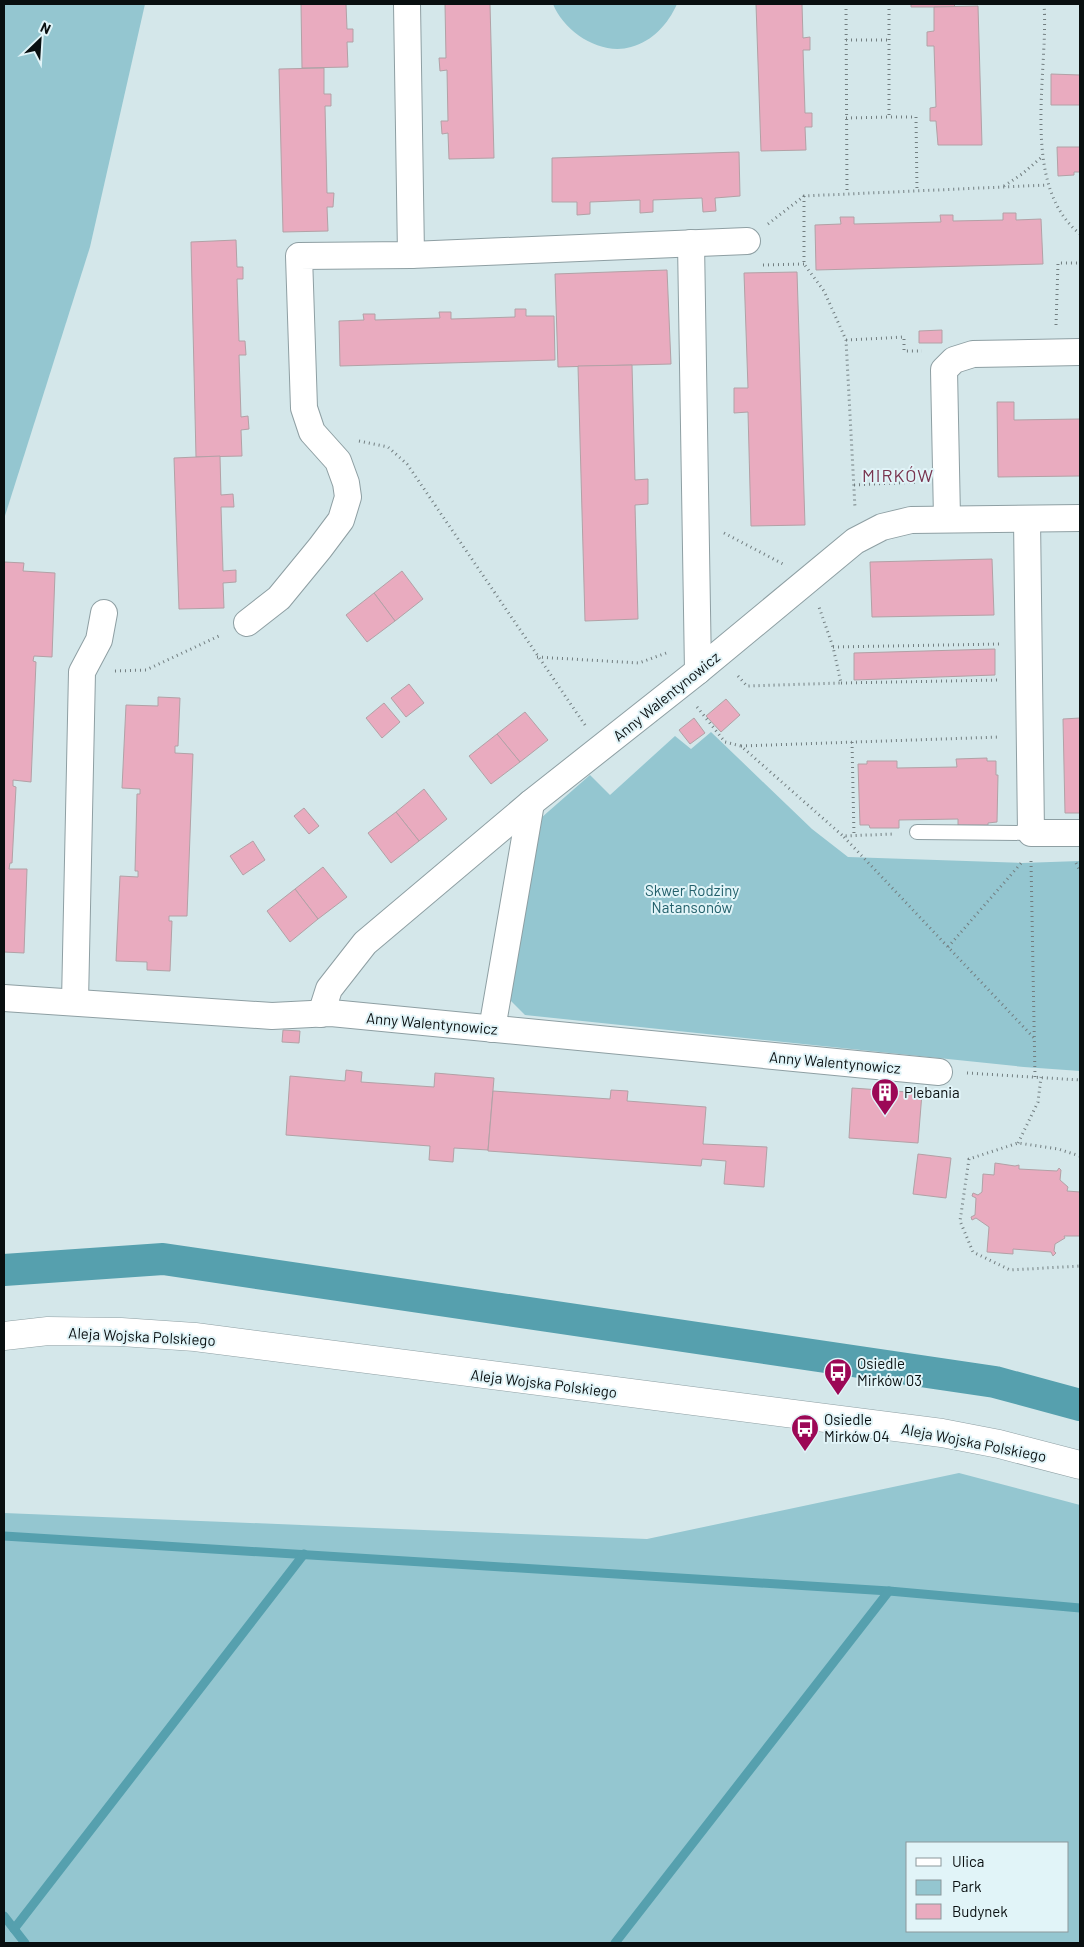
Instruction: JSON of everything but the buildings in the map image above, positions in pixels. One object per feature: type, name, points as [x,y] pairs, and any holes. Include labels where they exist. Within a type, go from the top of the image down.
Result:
[{"type":"street","points":[[407,4],[410,255]]},
{"type":"street","points":[[247,623],[280,598],[341,520],[348,497],[346,483],[338,461],[312,432],[304,408],[299,256],[410,255],[747,241]]},
{"type":"street","points":[[689,678],[695,518],[691,243]]},
{"type":"street","points":[[947,518],[944,370],[954,360],[973,354],[1080,352]]},
{"type":"street","name":"Anny Walentynowicz","points":[[321,1014],[329,989],[365,943],[531,803],[689,678],[855,541],[868,533],[897,522],[927,518],[1080,518]]},
{"type":"street","points":[[1028,519],[1031,843],[1080,833]]},
{"type":"street","points":[[75,1002],[82,672],[98,640],[104,613]]},
{"type":"street","points":[[492,1029],[531,803]]},
{"type":"street","name":"Anny Walentynowicz","points":[[4,998],[272,1016],[331,1013],[939,1072]]},
{"type":"street","name":"Aleja Wojska Polskiego","points":[[4,1336],[48,1331],[121,1332],[195,1337],[942,1433],[999,1444],[1080,1465]]},
{"type":"lane","points":[[917,832],[1031,843]]},
{"type":"path","points":[[846,4],[847,193]]},
{"type":"path","points":[[889,4],[889,117]]},
{"type":"path","points":[[1044,4],[1042,144],[1047,185],[1060,211],[1080,234]]},
{"type":"path","points":[[846,40],[889,40]]},
{"type":"path","points":[[846,118],[916,117],[917,190]]},
{"type":"path","points":[[1004,186],[1043,156]]},
{"type":"path","points":[[747,241],[804,196],[1047,185]]},
{"type":"path","points":[[804,196],[804,264],[824,291],[846,340],[856,512]]},
{"type":"path","points":[[312,432],[388,446],[407,464],[601,748]]},
{"type":"path","points":[[854,484],[922,482]]},
{"type":"path","points":[[695,518],[785,566]]},
{"type":"path","points":[[815,598],[833,647],[841,683]]},
{"type":"path","points":[[82,672],[146,670],[247,623]]},
{"type":"path","points":[[833,647],[1006,644]]},
{"type":"path","points":[[736,673],[748,686],[1005,680]]},
{"type":"path","points":[[689,678],[725,742],[741,746],[1004,737]]},
{"type":"path","points":[[852,742],[854,836]]},
{"type":"path","points":[[741,746],[843,836],[1034,1038]]},
{"type":"path","points":[[843,836],[917,832]]},
{"type":"path","points":[[948,947],[1031,843]]},
{"type":"path","points":[[1031,843],[1035,1077]]},
{"type":"path","points":[[939,1072],[1080,1080]]},
{"type":"path","points":[[1018,1143],[1038,1102],[1041,1077]]},
{"type":"path","points":[[1080,1156],[1058,1149],[1018,1143],[969,1159],[960,1221],[974,1252],[1010,1270],[1080,1266]]},
{"type":"green space","points":[[4,4],[145,4],[90,247],[4,519]]},
{"type":"green space","points":[[553,4],[677,4],[664,25],[653,36],[639,44],[619,49],[596,45],[585,39],[566,24]]},
{"type":"green space","name":"Skwer Rodziny Natansonów","points":[[711,732],[812,829],[848,857],[1022,863],[1080,861],[1080,1071],[1024,1067],[525,1015],[506,996],[541,818],[590,775],[610,795],[675,736],[691,749]]},
{"type":"green space","points":[[959,1473],[1080,1505],[1080,1943],[4,1943],[4,1513],[647,1539]]},
{"type":"waterway","points":[[4,1270],[163,1259],[995,1382],[1080,1405]]},
{"type":"waterway","points":[[4,1536],[889,1591],[1080,1608]]},
{"type":"waterway","points":[[14,1929],[304,1554]]},
{"type":"waterway","points":[[615,1943],[889,1591]]},
{"type":"waterway","points":[[4,1916],[25,1943]]},
{"type":"place","name":"Plebania","points":[[885,1116]]},
{"type":"place","name":"Osiedle Mirków 03","points":[[838,1396]]},
{"type":"place","name":"Osiedle Mirków 04","points":[[805,1452]]},
{"type":"district","name":"MIRKÓW","points":[[898,475]]}]
